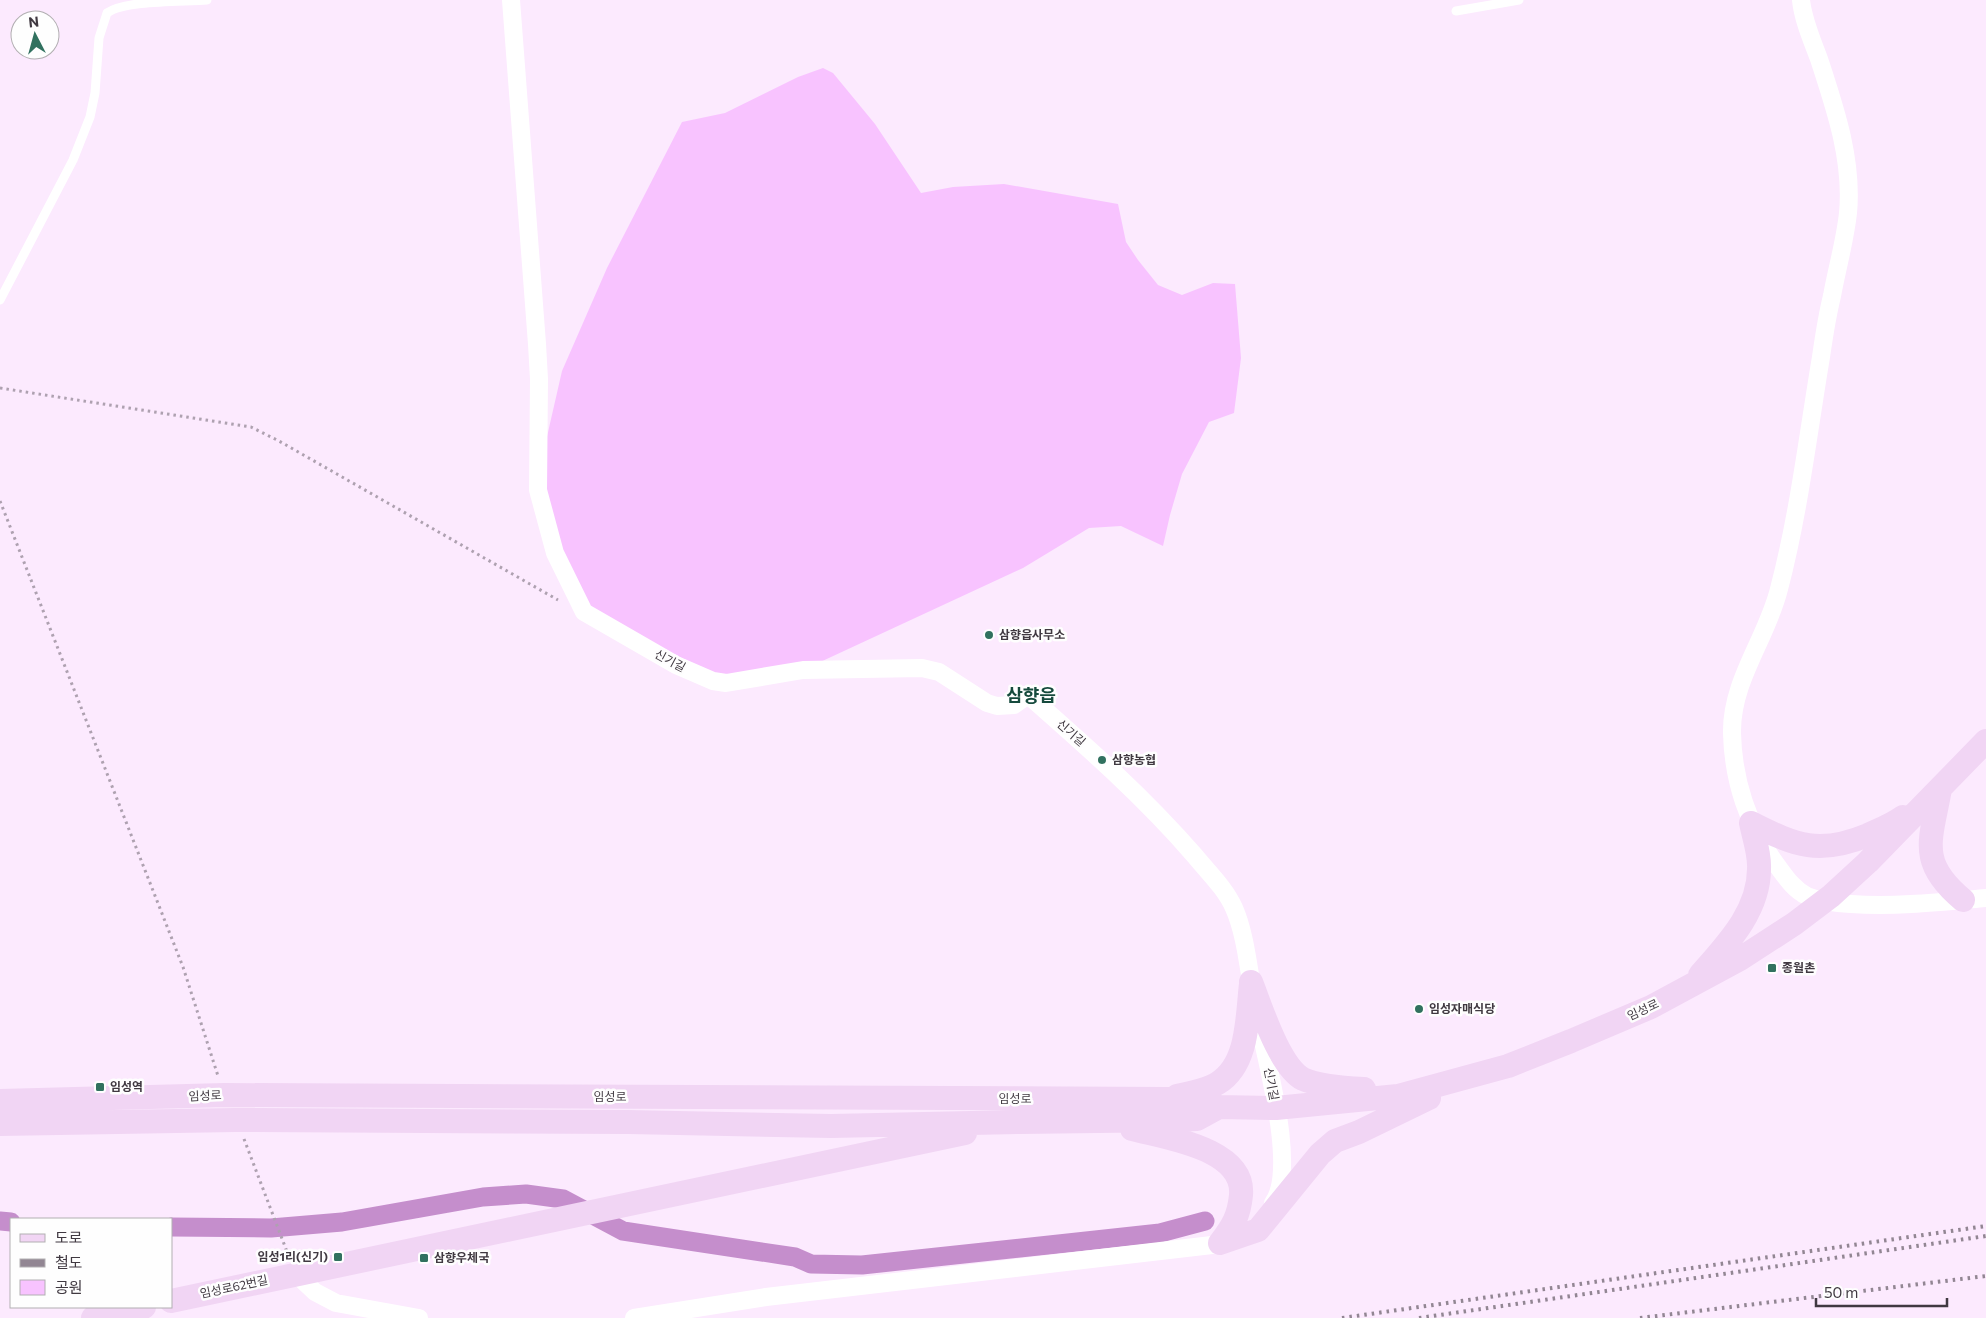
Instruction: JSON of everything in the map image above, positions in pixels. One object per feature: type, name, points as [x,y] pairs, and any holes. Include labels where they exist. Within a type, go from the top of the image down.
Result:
[{"type":"main road","name":"임성로","points":[[0,1101],[226,1095],[1167,1098],[1194,1099],[1219,1108],[1276,1108],[1398,1096],[1508,1066],[1571,1042],[1651,1007],[1740,959],[1824,902],[1868,862],[1986,741]]},
{"type":"main road","points":[[1751,823],[1782,839],[1800,844],[1817,847],[1838,846],[1893,824],[1940,789]]},
{"type":"main road","points":[[1940,789],[1930,847],[1931,859],[1946,886],[1974,899]]},
{"type":"main road","points":[[1690,986],[1734,937],[1749,909],[1758,883],[1760,867],[1751,823]]},
{"type":"main road","points":[[1251,982],[1278,1050],[1290,1067],[1303,1078],[1335,1086],[1408,1093]]},
{"type":"main road","points":[[1167,1098],[1218,1083],[1232,1070],[1242,1049],[1251,982]]},
{"type":"main road","points":[[1220,1243],[1258,1230],[1320,1154],[1335,1141],[1359,1132],[1478,1074]]},
{"type":"main road","name":"임성로","points":[[0,1124],[235,1120],[628,1122],[831,1126],[1197,1119],[1219,1108]]},
{"type":"main road","name":"임성로","points":[[296,1274],[1020,1122]]},
{"type":"main road","points":[[1106,1122],[1206,1149],[1224,1159],[1235,1170],[1241,1179],[1240,1210],[1233,1226],[1220,1243]]},
{"type":"main road","name":"임성로62번길","points":[[172,1301],[296,1274]]},
{"type":"main road","points":[[92,1318],[139,1308]]},
{"type":"street","points":[[511,0],[539,379],[538,490],[555,553],[584,612]]},
{"type":"street","points":[[1800,0],[1806,24],[1829,90],[1843,143],[1848,177],[1848,210],[1824,336],[1806,457],[1779,589],[1770,619],[1743,678],[1733,714],[1732,734],[1742,798],[1751,823],[1771,856],[1789,882],[1805,895],[1824,902],[1895,905],[1974,899]]},
{"type":"street","name":"신기길","points":[[584,612],[676,666],[713,681],[726,683],[803,670],[922,668],[939,672],[987,703],[997,706],[1014,705],[1028,695],[1075,735],[1146,803],[1223,889],[1234,908],[1240,926],[1276,1108],[1283,1161],[1282,1184],[1275,1201],[1246,1228],[1220,1243]]},
{"type":"street","points":[[634,1318],[766,1297],[1220,1243]]},
{"type":"street","points":[[296,1274],[315,1292],[336,1303],[419,1318]]},
{"type":"lane","points":[[0,300],[73,160],[90,116],[95,94],[99,38],[107,13],[134,5],[207,0]]},
{"type":"lane","points":[[1456,11],[1519,0]]},
{"type":"path","points":[[0,388],[251,427],[279,441],[560,601],[584,612]]},
{"type":"path","points":[[0,501],[183,967],[226,1095]]},
{"type":"path","points":[[235,1120],[244,1138],[296,1274]]},
{"type":"green space","points":[[823,68],[833,73],[875,124],[921,193],[953,187],[1004,184],[1118,204],[1126,242],[1158,285],[1182,295],[1213,283],[1235,284],[1241,358],[1234,413],[1209,422],[1182,474],[1163,546],[1121,526],[1089,528],[1023,568],[803,670],[726,683],[584,612],[574,590],[538,476],[562,371],[607,268],[682,122],[725,113],[798,77]]},
{"type":"waterway","points":[[172,1227],[271,1228],[342,1222],[483,1197],[526,1194],[563,1199],[623,1231],[795,1257],[811,1264],[862,1265],[1160,1233],[1205,1221]]},
{"type":"waterway","points":[[0,1221],[10,1222]]},
{"type":"railway","points":[[1342,1318],[1986,1226]]},
{"type":"railway","points":[[1419,1318],[1986,1236]]},
{"type":"railway","points":[[1640,1318],[1986,1276]]},
{"type":"place","name":"삼향읍사무소","points":[[989,635]]},
{"type":"place","name":"삼향농협","points":[[1102,760]]},
{"type":"place","name":"종월촌","points":[[1772,968]]},
{"type":"place","name":"임성자매식당","points":[[1419,1009]]},
{"type":"place","name":"임성역","points":[[100,1087]]},
{"type":"place","name":"임성1리(신기)","points":[[338,1257]]},
{"type":"place","name":"삼향우체국","points":[[424,1258]]},
{"type":"district","name":"삼향읍","points":[[1031,696]]}]
